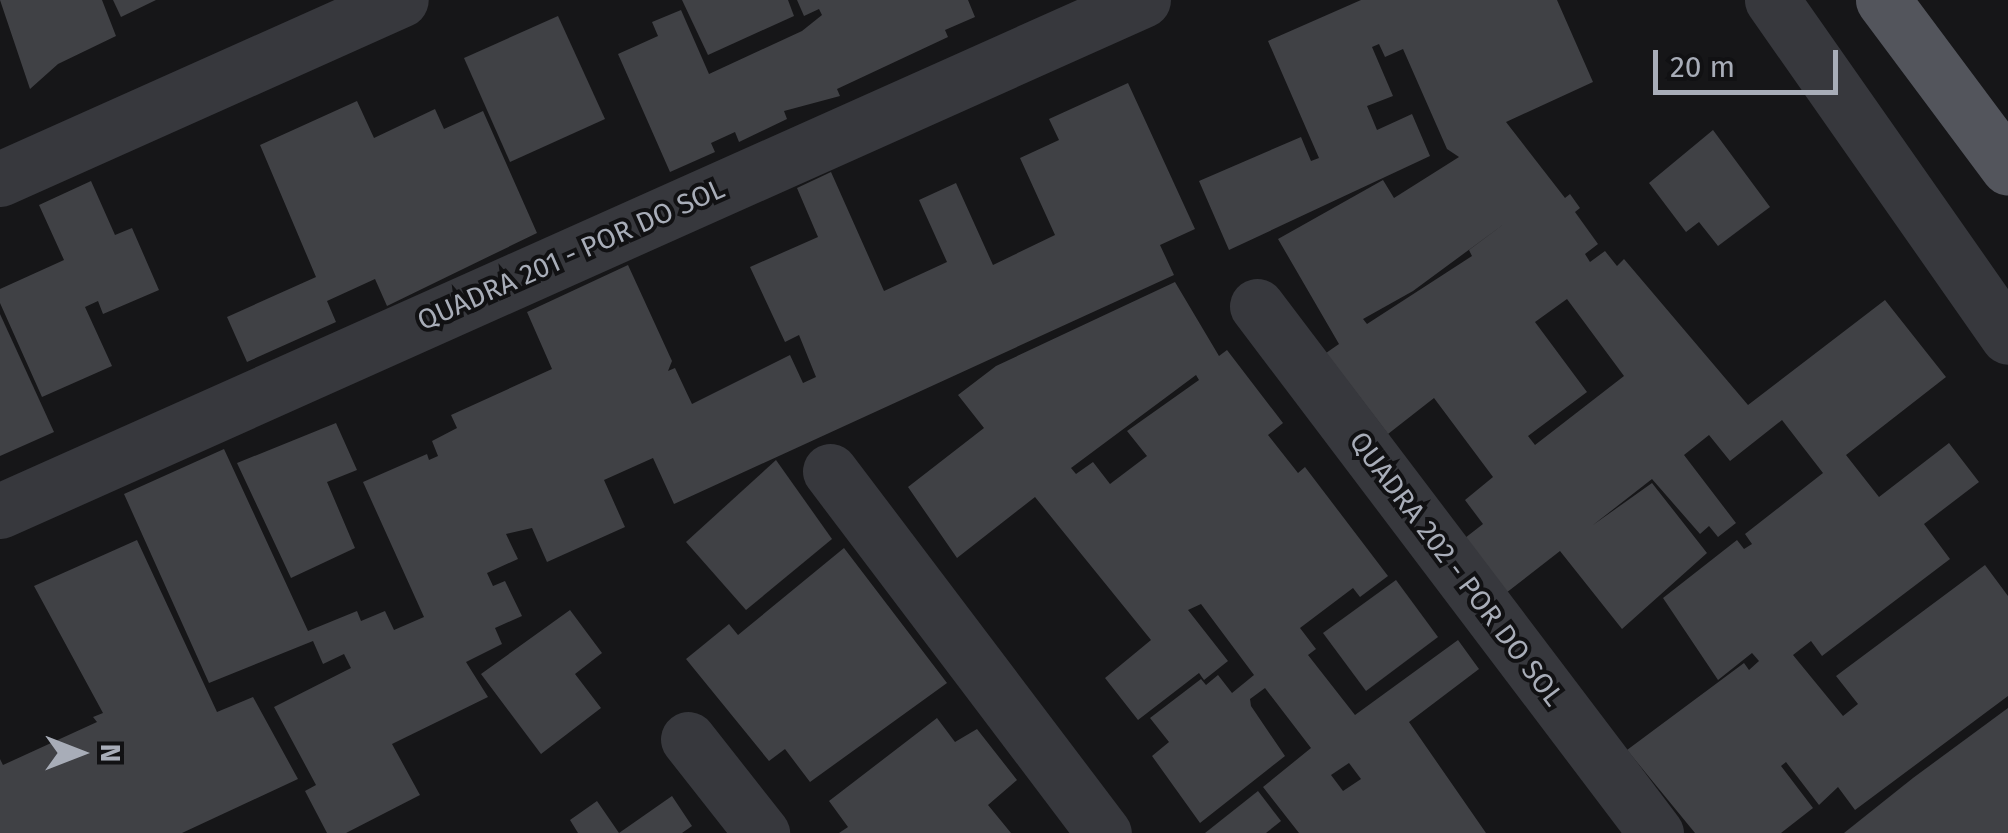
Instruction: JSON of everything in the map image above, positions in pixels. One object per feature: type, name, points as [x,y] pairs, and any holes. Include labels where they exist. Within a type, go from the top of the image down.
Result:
[{"type":"main road","points":[[1883,0],[2008,168]]},
{"type":"street","points":[[0,179],[401,0]]},
{"type":"street","name":"QUADRA 201 - POR DO SOL","points":[[0,510],[1143,0]]},
{"type":"street","points":[[1772,0],[2008,338]]},
{"type":"street","name":"QUADRA 202 - POR DO SOL","points":[[1257,306],[1656,833]]},
{"type":"street","points":[[830,470],[1104,833]]},
{"type":"street","points":[[688,739],[762,833]]},
{"type":"building","points":[[0,0],[102,0],[116,36],[58,64],[30,89]]},
{"type":"building","points":[[113,0],[156,0],[121,17]]},
{"type":"building","points":[[682,0],[788,0],[794,16],[708,55]]},
{"type":"building","points":[[797,0],[968,0],[975,17],[945,30],[948,37],[837,89],[840,96],[784,111],[787,119],[739,142],[735,132],[711,143],[715,152],[670,172],[618,54],[658,36],[652,22],[681,10],[709,74],[802,31],[822,15],[819,9],[804,16]]},
{"type":"building","points":[[1361,0],[1557,0],[1593,82],[1506,122],[1565,198],[1570,194],[1580,208],[1575,212],[1598,244],[1585,254],[1590,262],[1605,251],[1617,266],[1624,259],[1748,405],[1885,300],[1946,377],[1846,455],[1879,497],[1949,443],[1979,482],[1924,524],[1950,559],[1822,656],[1811,641],[1793,655],[1843,716],[1858,704],[1836,676],[1985,565],[2008,596],[2008,696],[1855,810],[1838,787],[1819,805],[1786,762],[1781,766],[1813,808],[1781,833],[1695,833],[1627,750],[1744,663],[1749,670],[1759,661],[1752,653],[1718,680],[1663,598],[1737,540],[1744,549],[1752,544],[1745,534],[1823,473],[1782,420],[1730,461],[1709,435],[1684,455],[1736,523],[1718,537],[1709,526],[1700,534],[1652,479],[1593,525],[1652,483],[1707,553],[1622,629],[1560,551],[1506,593],[1465,538],[1483,524],[1465,500],[1493,477],[1434,398],[1388,434],[1326,353],[1339,344],[1278,239],[1383,180],[1394,198],[1459,157],[1447,149],[1403,49],[1385,57],[1379,44],[1372,47],[1393,96],[1367,106],[1377,130],[1412,114],[1430,156],[1229,250],[1199,181],[1301,137],[1311,161],[1319,158],[1268,41]],"holes":[[[1508,221],[1469,250],[1472,256],[1367,324],[1363,319],[1413,291]],[[1567,299],[1624,376],[1535,445],[1528,436],[1587,392],[1535,322]]]},
{"type":"building","points":[[558,16],[605,119],[510,162],[464,58]]},
{"type":"building","points":[[1128,83],[1195,229],[1160,245],[1174,275],[674,504],[653,458],[604,480],[625,527],[547,562],[532,528],[506,534],[518,559],[487,573],[493,586],[505,581],[522,616],[495,628],[502,644],[466,662],[488,697],[392,744],[420,795],[346,833],[327,833],[305,791],[316,785],[274,707],[351,668],[344,654],[323,664],[313,641],[209,683],[124,494],[224,449],[308,631],[357,611],[361,621],[385,611],[394,630],[424,617],[363,482],[427,454],[429,460],[438,456],[432,441],[457,428],[451,415],[552,369],[527,312],[628,265],[672,361],[668,371],[675,368],[692,404],[790,355],[803,383],[816,377],[799,335],[785,342],[750,267],[818,237],[797,188],[831,172],[884,291],[947,262],[919,200],[956,183],[993,265],[1055,235],[1020,158],[1059,140],[1049,119]]},
{"type":"building","points":[[357,101],[374,138],[435,109],[444,129],[483,111],[537,233],[387,306],[375,279],[327,301],[336,322],[247,362],[227,317],[316,277],[260,145]]},
{"type":"building","points":[[1713,130],[1770,207],[1718,246],[1699,222],[1686,232],[1649,183]]},
{"type":"building","points":[[91,181],[115,235],[132,228],[159,290],[103,314],[98,301],[85,307],[112,366],[42,397],[0,303],[0,289],[64,260],[39,205]]},
{"type":"building","points":[[1175,282],[1219,356],[1227,350],[1283,423],[1268,435],[1298,473],[1305,467],[1388,576],[1360,597],[1353,588],[1300,628],[1316,649],[1308,655],[1355,715],[1458,640],[1479,669],[1409,722],[1486,833],[1299,833],[1263,787],[1311,748],[1265,688],[1250,699],[1251,706],[1285,756],[1200,823],[1152,756],[1169,742],[1150,718],[1201,679],[1206,685],[1218,675],[1232,693],[1254,675],[1201,604],[1188,610],[1228,661],[1204,680],[1199,673],[1138,720],[1105,678],[1151,640],[1035,497],[957,558],[908,487],[984,428],[958,395],[996,366]],"holes":[[[1196,375],[1199,380],[1127,431],[1147,456],[1110,484],[1093,462],[1076,474],[1071,468]],[[1349,763],[1361,779],[1343,791],[1331,775]]]},
{"type":"building","points":[[0,314],[54,432],[0,456]]},
{"type":"building","points":[[336,423],[357,470],[327,482],[355,548],[291,578],[237,463]]},
{"type":"building","points":[[776,460],[832,539],[746,610],[686,542]]},
{"type":"building","points":[[137,540],[217,712],[253,697],[298,779],[182,833],[0,833],[0,759],[3,765],[97,722],[93,717],[103,713],[34,586]]},
{"type":"building","points":[[844,548],[947,683],[810,782],[785,749],[769,761],[686,659],[729,624],[738,635]]},
{"type":"building","points":[[1396,580],[1438,637],[1366,691],[1323,633]]},
{"type":"building","points":[[570,610],[602,653],[575,674],[601,708],[541,754],[481,674]]},
{"type":"building","points":[[2008,708],[2008,833],[1844,833],[1913,778]]},
{"type":"building","points":[[937,718],[955,742],[977,729],[1017,780],[988,805],[1011,833],[839,833],[848,827],[829,801]]},
{"type":"building","points":[[1258,791],[1281,821],[1266,833],[1205,833]]},
{"type":"building","points":[[672,796],[692,826],[682,833],[619,833]]},
{"type":"building","points":[[597,801],[619,833],[578,833],[570,820]]}]
